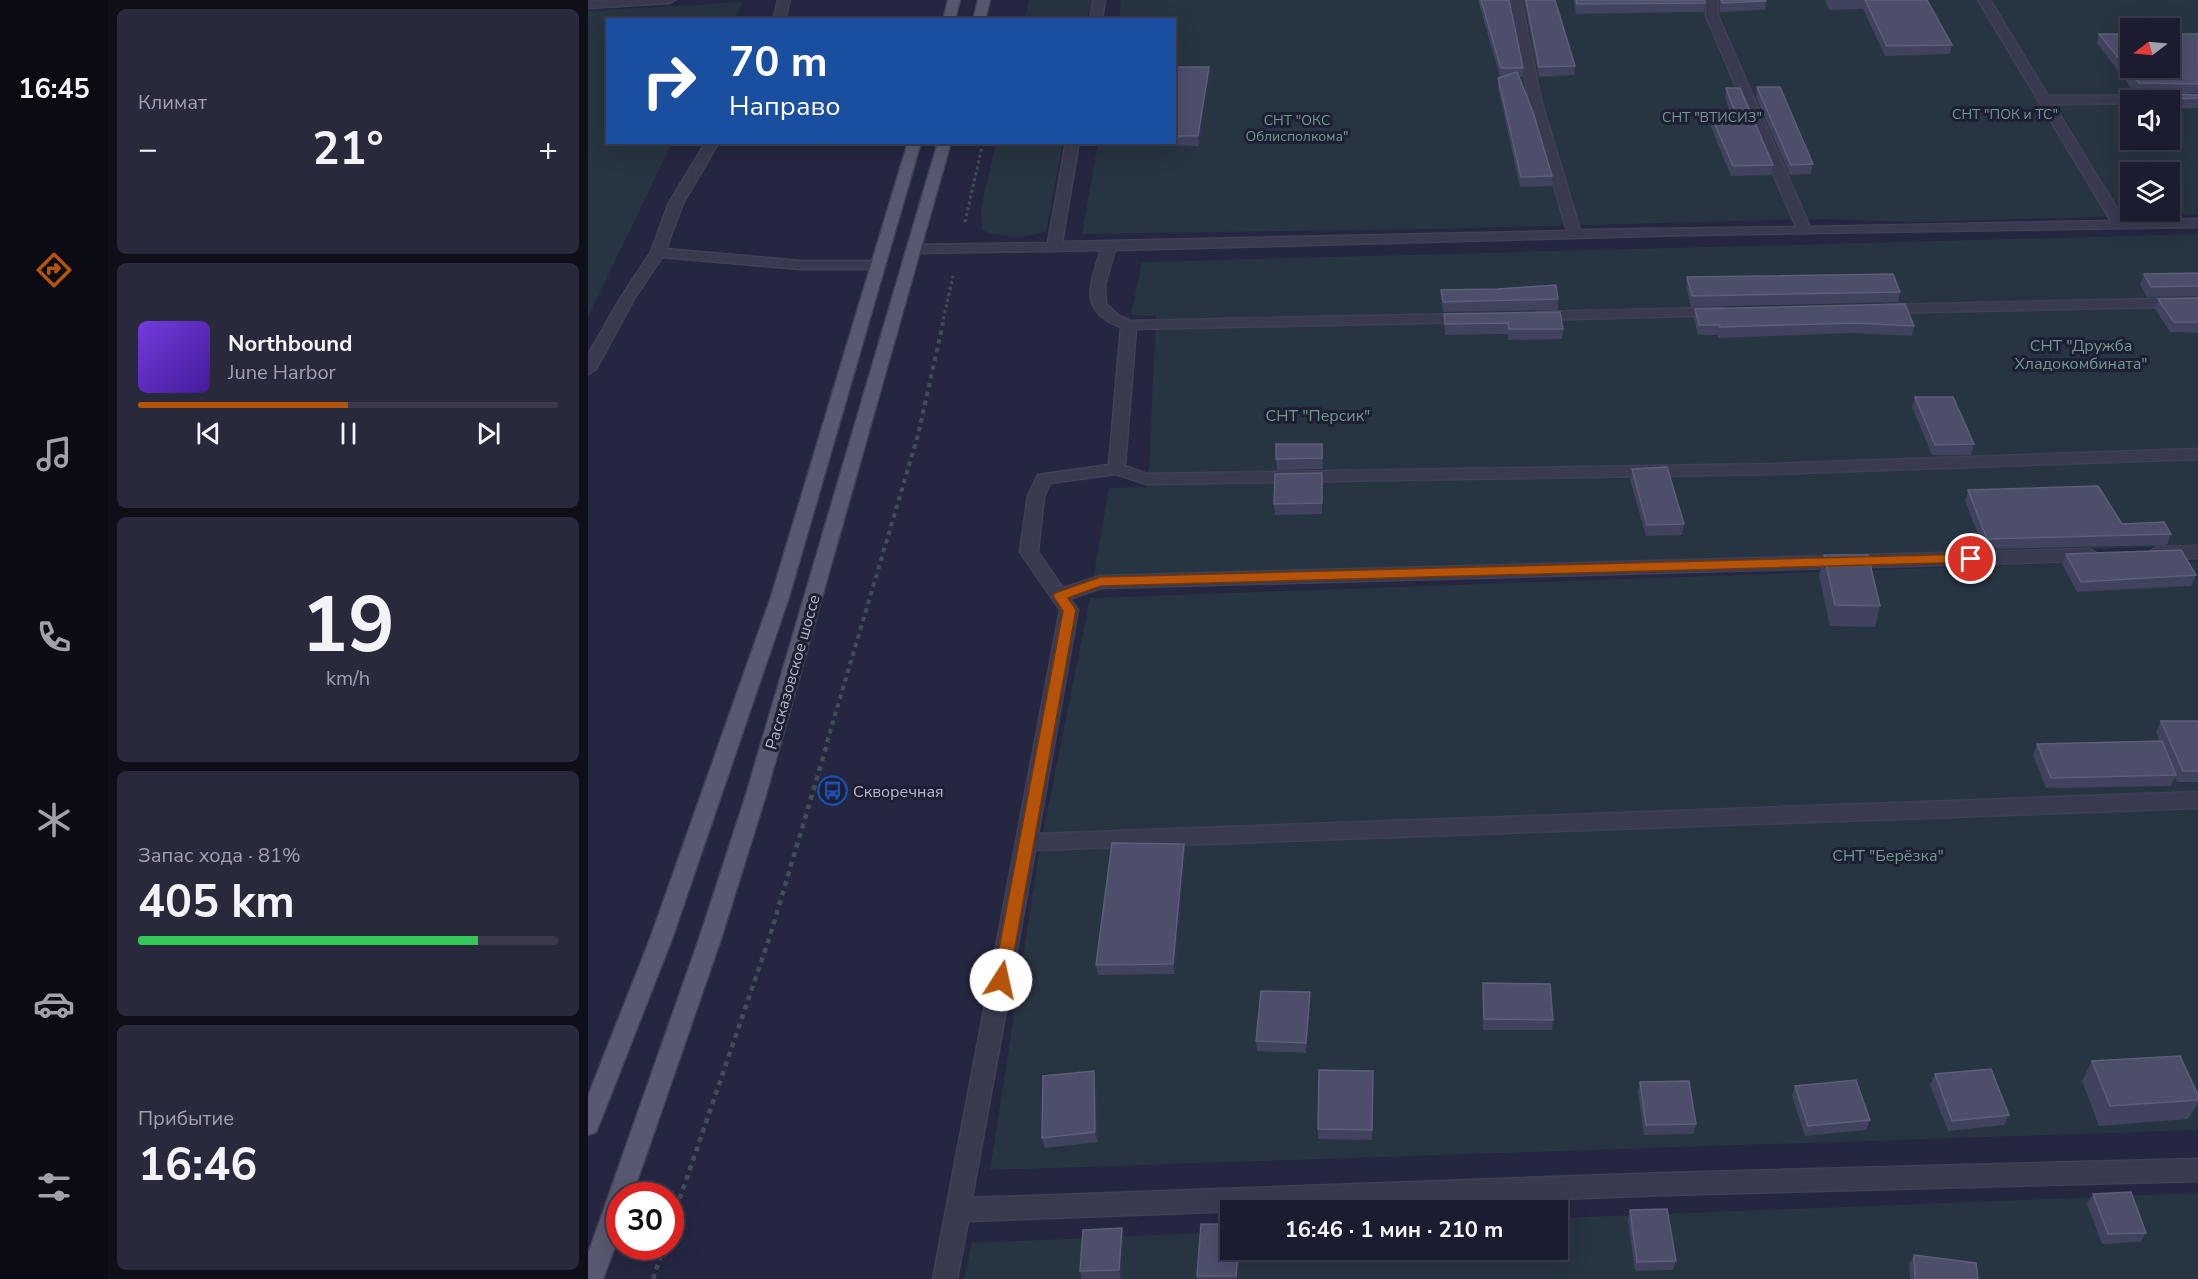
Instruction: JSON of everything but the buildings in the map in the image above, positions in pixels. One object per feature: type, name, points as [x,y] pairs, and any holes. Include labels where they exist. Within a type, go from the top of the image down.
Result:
[{"type":"main road","points":[[950,18],[954,0]]},
{"type":"main road","points":[[980,18],[984,0]]},
{"type":"main road","name":"Рассказовское шоссе","points":[[588,1125],[661,939],[776,608],[914,144]]},
{"type":"main road","name":"Рассказовское шоссе","points":[[625,1182],[710,939],[755,798],[916,249],[944,144]]},
{"type":"main road","name":"Рассказовское шоссе","points":[[591,1279],[606,1237]]},
{"type":"street","points":[[588,5],[669,0]]},
{"type":"street","points":[[780,18],[784,0]]},
{"type":"street","points":[[1096,18],[1100,0]]},
{"type":"street","points":[[1515,0],[1535,100],[1575,235]]},
{"type":"street","points":[[1712,0],[1712,16],[1806,231]]},
{"type":"street","points":[[1984,0],[2047,100],[2120,225]]},
{"type":"street","points":[[2047,100],[2198,99]]},
{"type":"street","points":[[588,369],[627,299],[658,252],[676,202],[712,144]]},
{"type":"street","points":[[1054,247],[1073,144]]},
{"type":"street","points":[[916,249],[2198,223]]},
{"type":"street","points":[[1109,246],[1096,295],[1099,309],[1106,317],[1129,325],[1485,317]]},
{"type":"street","points":[[658,252],[800,265],[879,265]]},
{"type":"street","points":[[1865,309],[2198,302]]},
{"type":"street","points":[[1521,317],[1735,312]]},
{"type":"street","points":[[1117,469],[1129,325]]},
{"type":"street","points":[[945,1279],[1069,610],[1029,552],[1036,496],[1044,479],[1117,469],[1146,479],[1169,479],[1772,469],[2198,454]]},
{"type":"street","points":[[2138,553],[2198,552]]},
{"type":"street","points":[[1060,596],[1100,582],[2102,555]]},
{"type":"street","points":[[1026,842],[2198,800]]},
{"type":"street","points":[[959,1210],[1665,1184],[2198,1170]]},
{"type":"path","points":[[684,1186],[769,939],[911,458],[983,144]]},
{"type":"path","points":[[653,1279],[659,1260]]},
{"type":"green space","points":[[1029,0],[1091,0],[1087,18],[1025,18]]},
{"type":"green space","points":[[1121,0],[2198,0],[2198,214],[2180,215],[2180,162],[2120,162],[2120,216],[1918,222],[1812,219],[1436,229],[1082,234],[1098,144],[1176,144],[1176,18],[1119,18]]},
{"type":"green space","points":[[743,2],[735,18],[606,18],[606,144],[672,144],[588,317],[588,11]]},
{"type":"green space","points":[[996,144],[1063,144],[1046,231],[1039,234],[1014,236],[997,235],[982,230],[981,208]]},
{"type":"green space","name":"СНТ \"Персик\"","points":[[2198,234],[2198,546],[1093,580],[1109,488],[1145,487],[1149,468],[1156,316],[1131,315],[1142,262]]},
{"type":"green space","name":"СНТ \"Берёзка\"","points":[[2198,562],[2198,1130],[990,1170],[1039,854],[1090,598],[2043,564]]},
{"type":"green space","points":[[2198,1193],[2198,1279],[964,1279],[972,1243],[1220,1232],[1220,1260],[1568,1260],[1568,1218]]},
{"type":"place","name":"Скворечная","points":[[832,791]]},
{"type":"route","points":[[1001,980],[1069,610],[1060,596],[1100,582],[1971,559]]},
{"type":"park label","name":"СНТ \"ПОК и ТС\"","points":[[2005,114]]},
{"type":"park label","name":"СНТ \"ВТИСИЗ\"","points":[[1712,117]]},
{"type":"park label","name":"СНТ \"ОКС Облисполкома\"","points":[[1297,128]]},
{"type":"park label","name":"СНТ \"Дружба Хладокомбината\"","points":[[2081,354]]}]
